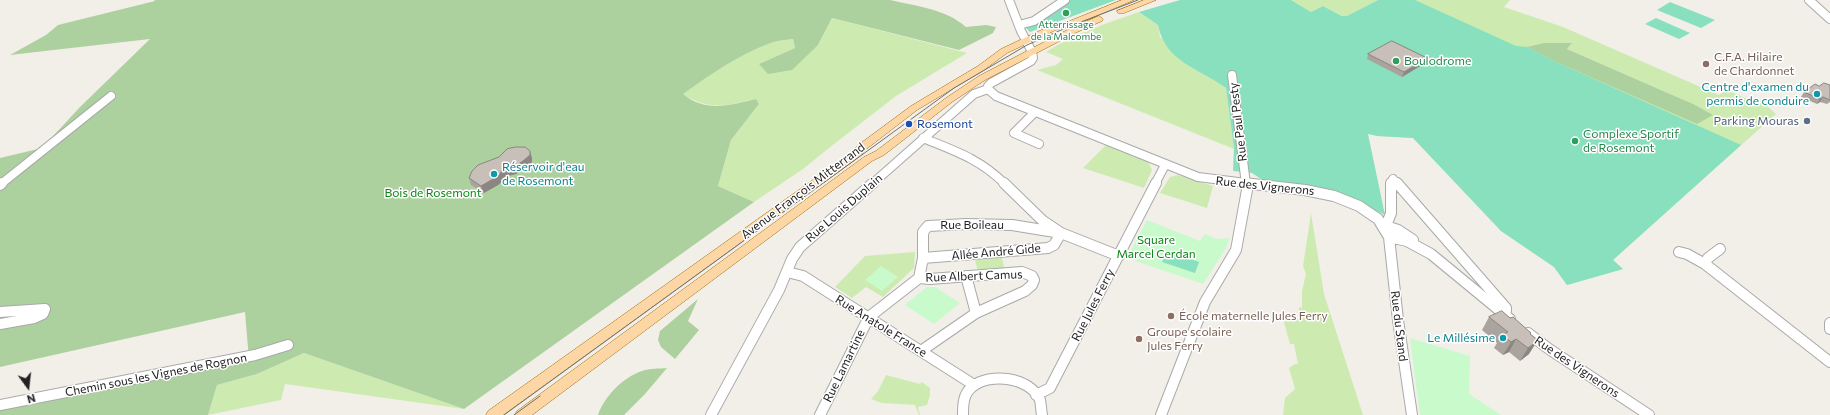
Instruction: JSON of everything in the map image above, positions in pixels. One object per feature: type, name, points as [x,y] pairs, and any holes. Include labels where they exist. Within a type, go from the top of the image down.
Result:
[{"type":"main road","name":"Avenue François Mitterrand","points":[[493,415],[852,157],[865,145],[914,108],[981,68],[1004,50],[1055,27],[1069,24],[1130,0]]},
{"type":"main road","name":"Avenue François Mitterrand","points":[[522,415],[868,158],[880,153],[949,100],[982,78],[1072,31],[1152,0]]},
{"type":"street","points":[[1009,0],[1032,52]]},
{"type":"street","points":[[1019,25],[1034,21],[1065,0]]},
{"type":"street","points":[[1809,0],[1830,19]]},
{"type":"street","name":"Rue Louis Duplain","points":[[711,415],[779,290],[792,259],[800,247],[974,94],[988,89],[988,86],[991,83],[1031,61],[1033,58],[1032,52]]},
{"type":"street","name":"Rue Paul Pesty","points":[[1161,415],[1205,302],[1236,250],[1247,184],[1243,169],[1232,75]]},
{"type":"street","name":"Rue des Vignerons","points":[[988,89],[996,96],[1198,178],[1216,182],[1294,187],[1318,192],[1347,201],[1364,209],[1386,226],[1408,236],[1549,350],[1649,415]]},
{"type":"street","points":[[0,185],[111,96]]},
{"type":"street","points":[[1035,112],[1014,133],[1039,144]]},
{"type":"street","points":[[923,138],[974,159],[993,172],[1043,221],[1060,233],[1119,256]]},
{"type":"street","name":"Rue Jules Ferry","points":[[1036,395],[1050,388],[1165,165]]},
{"type":"street","points":[[1389,237],[1386,226],[1392,216],[1390,184],[1393,179],[1506,308],[1506,311],[1503,313]]},
{"type":"street","name":"Rue Boileau","points":[[918,278],[923,258],[923,232],[928,226],[1012,225],[1060,233]]},
{"type":"street","name":"Allée André Gide","points":[[923,258],[1048,248],[1054,245],[1060,233]]},
{"type":"street","name":"Rue des Vignerons","points":[[1389,237],[1407,241],[1431,254]]},
{"type":"street","name":"Rue du Stand","points":[[1389,237],[1398,320],[1412,415]]},
{"type":"street","points":[[1705,264],[1708,258],[1720,250]]},
{"type":"street","points":[[1678,252],[1687,254],[1705,264],[1830,362]]},
{"type":"street","name":"Rue Anatole France","points":[[787,272],[803,276],[974,385]]},
{"type":"street","name":"Rue Albert Camus","points":[[918,278],[930,279],[1022,272],[1032,276],[1034,280],[1032,285],[1025,292],[976,313],[921,351]]},
{"type":"street","points":[[966,276],[976,313]]},
{"type":"street","points":[[869,317],[918,278]]},
{"type":"street","points":[[0,312],[45,309],[43,314],[34,318],[0,324]]},
{"type":"street","name":"Rue Lamartine","points":[[820,415],[869,317]]},
{"type":"street","points":[[1830,324],[1830,329]]},
{"type":"street","name":"Chemin sous les Vignes de Rognon","points":[[0,405],[255,356],[288,345]]},
{"type":"street","points":[[963,415],[963,400],[967,392],[974,385],[992,378],[1004,378],[1025,385],[1036,395],[1040,403],[1042,415]]},
{"type":"green space","name":"Bois de Rosemont","points":[[154,0],[890,0],[940,12],[966,27],[986,25],[996,27],[993,33],[959,50],[832,18],[818,45],[792,70],[768,74],[759,64],[795,48],[793,39],[776,41],[736,59],[714,72],[683,94],[700,104],[709,106],[728,105],[756,99],[759,104],[731,140],[718,186],[754,202],[464,409],[304,353],[257,374],[217,385],[208,415],[0,415],[0,407],[249,360],[245,312],[0,367],[0,158],[42,148],[80,107],[150,39],[10,55],[46,35],[58,25],[155,1]]},
{"type":"green space","name":"Atterrissage de la Malcombe","points":[[1068,0],[1116,0],[1030,32],[1026,28],[1040,22]]},
{"type":"green space","name":"Complexe Sportif de Rosemont","points":[[1180,0],[1291,0],[1311,12],[1323,6],[1342,16],[1347,16],[1378,0],[1415,0],[1516,46],[1527,47],[1554,61],[1741,145],[1613,260],[1623,269],[1567,285],[1554,267],[1501,231],[1413,138],[1368,134],[1385,215],[1337,192],[1310,185],[1264,181],[1252,173],[1233,171],[1234,149],[1226,88],[1175,56],[1162,38],[1158,25],[1139,12]]},
{"type":"green space","points":[[1291,0],[1378,0],[1347,16],[1343,16],[1323,6],[1311,12]]},
{"type":"green space","name":"Complexe Sportif de Rosemont","points":[[1414,0],[1510,0],[1504,7],[1563,27],[1719,95],[1727,90],[1756,103],[1765,104],[1776,114],[1613,260],[1623,269],[1567,285],[1554,267],[1501,231],[1413,138],[1377,136],[1369,111]],"holes":[[[1544,43],[1572,43],[1567,49],[1693,104]]]},
{"type":"green space","points":[[1670,2],[1715,20],[1701,28],[1657,10]]},
{"type":"green space","points":[[1139,12],[1158,25],[1160,37],[1226,88],[1234,149],[1037,70],[1056,65],[1063,59],[1046,52],[1091,29]]},
{"type":"green space","points":[[832,18],[967,53],[896,96],[803,169],[754,202],[718,186],[731,140],[759,104],[756,99],[735,104],[718,106],[710,105],[701,103],[682,94],[714,72],[759,47],[774,42],[793,39],[795,48],[759,64],[818,45]]},
{"type":"green space","points":[[1656,18],[1690,33],[1679,39],[1645,24]]},
{"type":"green space","points":[[1544,43],[1572,43],[1567,49],[1693,104],[1713,115],[1697,124],[1554,61],[1527,47]]},
{"type":"green space","points":[[1106,145],[1148,162],[1152,170],[1144,188],[1083,168]]},
{"type":"green space","points":[[1178,175],[1213,186],[1207,208],[1160,193],[1170,177]]},
{"type":"green space","points":[[1311,213],[1324,294],[1363,415],[1283,415],[1285,398],[1295,389],[1289,368],[1295,364],[1298,364],[1294,344],[1290,344],[1282,315],[1299,319],[1299,307],[1302,308],[1302,291],[1306,274],[1303,266]]},
{"type":"green space","name":"Square Marcel Cerdan","points":[[1147,220],[1200,241],[1205,234],[1217,239],[1230,238],[1226,248],[1203,284],[1127,258]]},
{"type":"green space","points":[[1167,251],[1199,262],[1195,273],[1162,262]]},
{"type":"green space","points":[[915,252],[914,268],[883,297],[866,287],[852,298],[835,287],[865,256]]},
{"type":"green space","points":[[1001,255],[1005,270],[978,272],[974,256]]},
{"type":"green space","points":[[881,266],[898,277],[882,291],[865,280]]},
{"type":"green space","points":[[927,287],[935,287],[960,303],[934,324],[905,305]]},
{"type":"green space","points":[[698,299],[688,321],[699,330],[675,359],[661,347],[658,340],[660,331]]},
{"type":"green space","points":[[1410,338],[1470,356],[1469,394],[1501,415],[1420,415]]},
{"type":"green space","points":[[304,353],[464,409],[285,384],[281,400],[208,415],[217,385],[257,374]]},
{"type":"green space","points":[[667,368],[645,394],[624,415],[598,415],[605,401],[615,388],[628,378],[645,370]]},
{"type":"green space","points":[[886,375],[920,384],[922,382],[930,388],[930,395],[927,405],[918,407],[920,415],[915,405],[882,403],[871,399],[878,391]]},
{"type":"building","name":"Boulodrome","points":[[1392,41],[1427,58],[1404,72],[1368,54]]},
{"type":"building","points":[[1824,83],[1830,85],[1830,100],[1823,97],[1820,99],[1804,92],[1815,84],[1819,86]]},
{"type":"building","points":[[525,147],[530,151],[530,155],[514,167],[502,170],[495,178],[481,186],[469,178],[472,171],[478,165],[499,157],[507,149]]},
{"type":"building","points":[[1502,311],[1510,318],[1513,317],[1538,340],[1528,348],[1516,339],[1511,342],[1502,335],[1508,332],[1489,317]]},
{"type":"tram line","points":[[504,415],[954,88],[1027,45],[1068,27],[1138,0]]},
{"type":"tram line","points":[[514,415],[540,396]]},
{"type":"place","name":"Atterrissage de la Malcombe","points":[[1066,13]]},
{"type":"place","name":"Boulodrome","points":[[1396,61]]},
{"type":"place","name":"C.F.A. Hilaire de Chardonnet","points":[[1706,64]]},
{"type":"place","name":"Centre d'examen du permis de conduire","points":[[1817,94]]},
{"type":"place","name":"Parking Mouras","points":[[1807,121]]},
{"type":"place","name":"Rosemont","points":[[909,124]]},
{"type":"place","name":"Complexe Sportif de Rosemont","points":[[1575,141]]},
{"type":"place","name":"Réservoir d'eau de Rosemont","points":[[494,174]]},
{"type":"place","name":"École maternelle Jules Ferry","points":[[1171,316]]},
{"type":"place","name":"Le Millésime","points":[[1503,338]]},
{"type":"place","name":"Groupe scolaire Jules Ferry","points":[[1139,339]]}]
